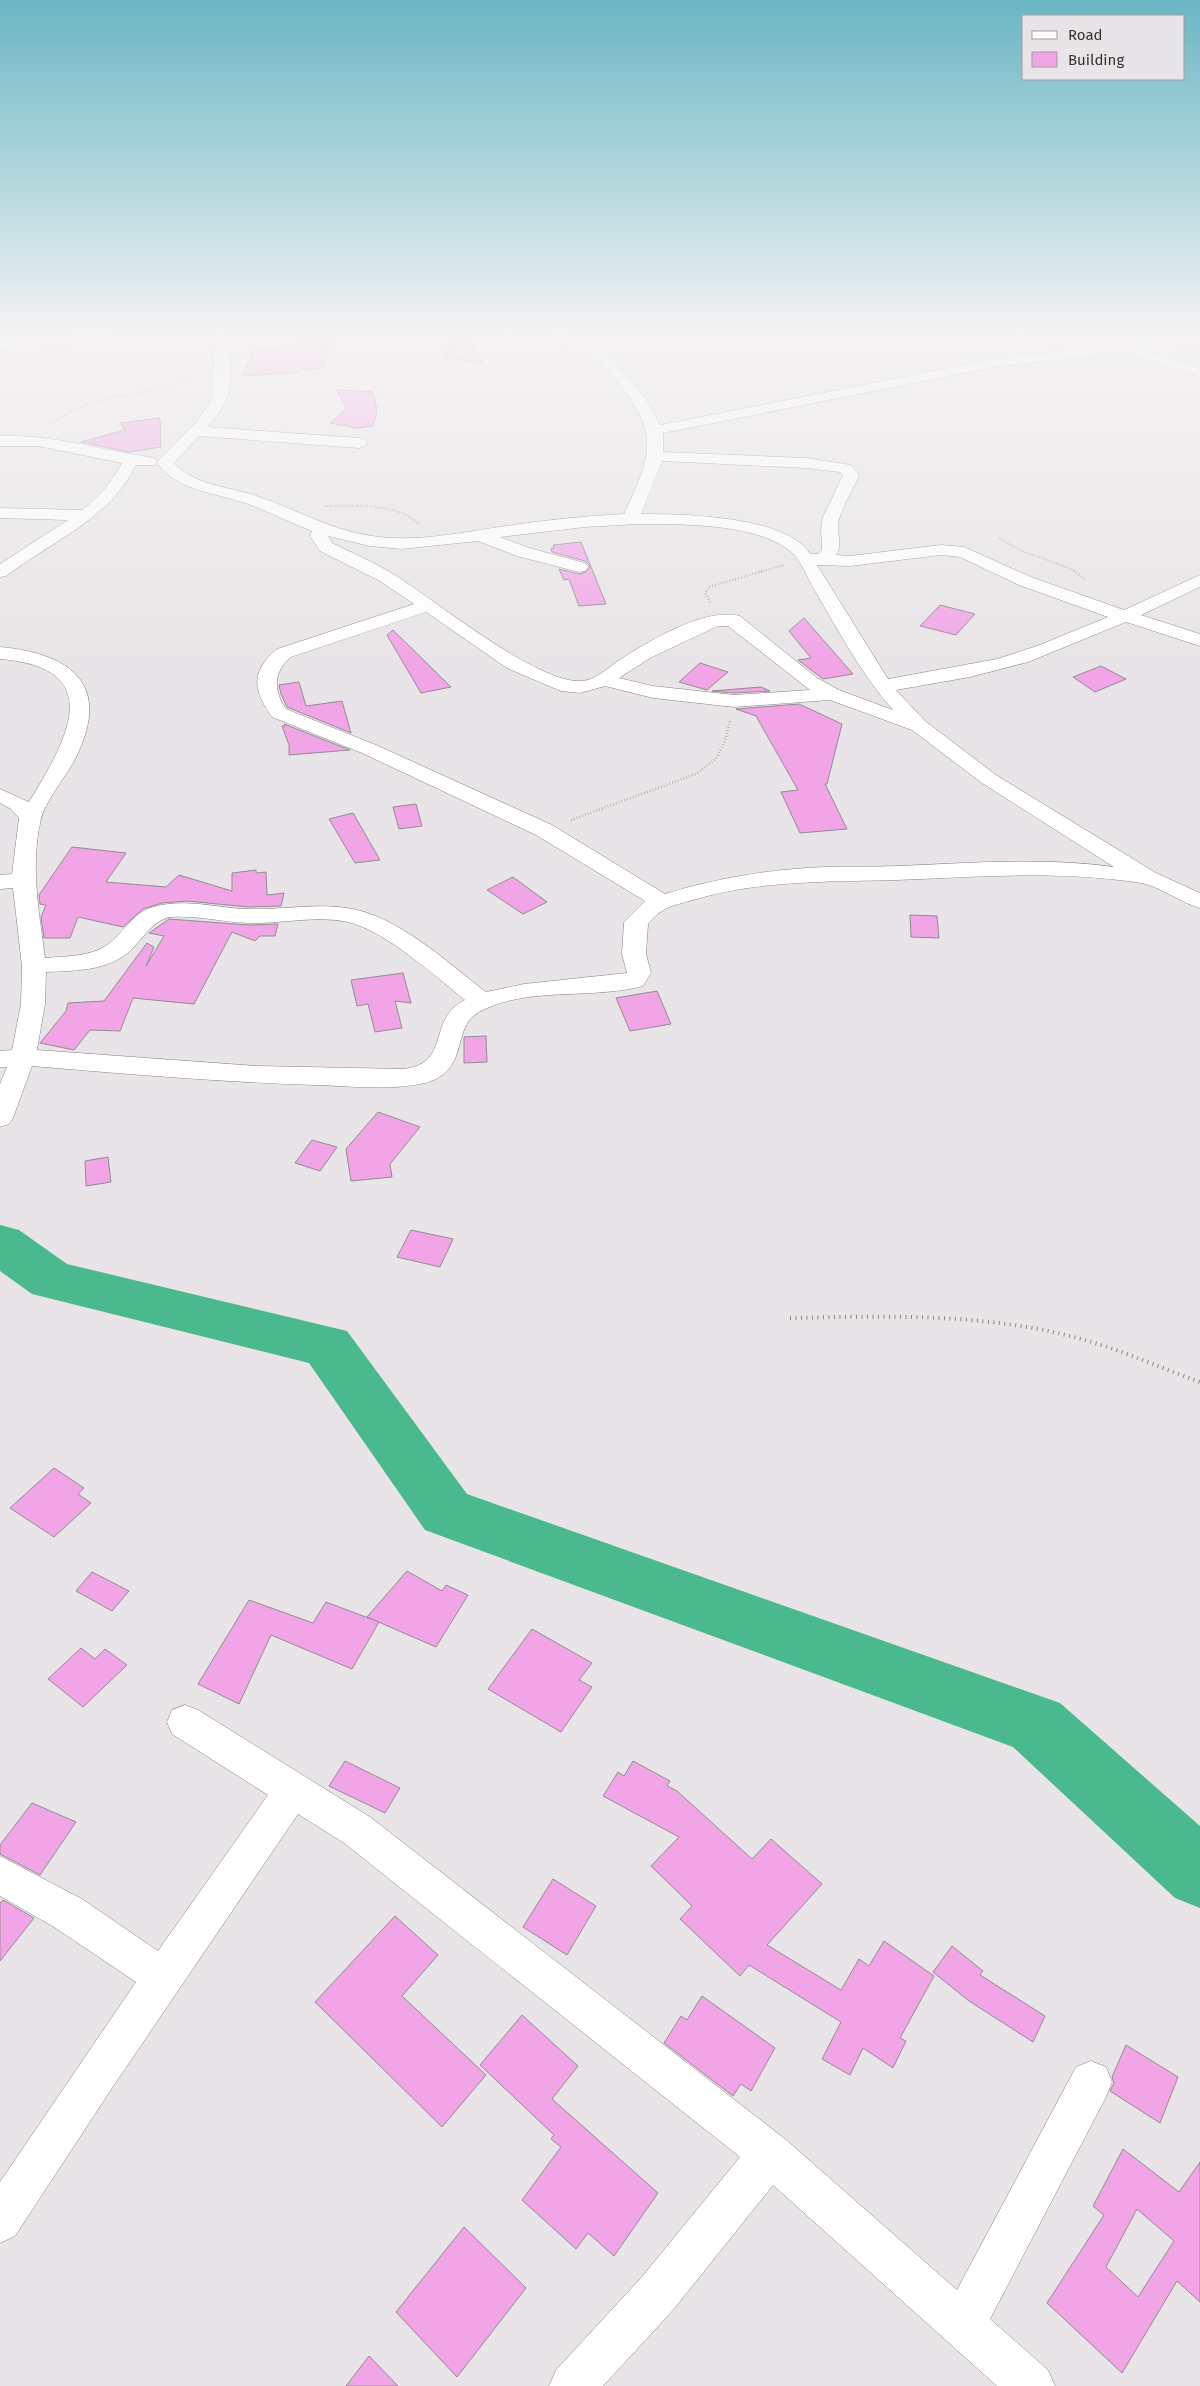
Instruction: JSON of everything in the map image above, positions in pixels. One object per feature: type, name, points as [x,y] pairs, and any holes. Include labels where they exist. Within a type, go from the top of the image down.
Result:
[{"type":"street","points":[[48,443],[131,460],[165,463],[178,476],[271,506],[320,528],[381,542],[400,544],[429,542],[583,522],[631,518],[688,519],[758,530],[785,539],[814,559],[882,686],[918,725],[989,779],[1148,878],[1196,895]]},
{"type":"street","points":[[165,463],[182,443]]},
{"type":"street","points":[[631,518],[657,456],[657,443]]},
{"type":"street","points":[[657,456],[806,463],[846,468],[851,475],[830,522],[834,544],[831,551],[814,559]]},
{"type":"street","points":[[0,572],[21,555],[86,515],[106,500],[119,486],[131,460]]},
{"type":"street","points":[[0,513],[86,515]]},
{"type":"street","points":[[320,528],[319,536],[326,547],[386,577],[499,654],[533,674],[562,685],[580,688],[594,685],[658,646],[699,626],[716,620],[733,620],[810,682],[832,694],[918,725]]},
{"type":"street","points":[[481,536],[523,552],[579,567]]},
{"type":"street","points":[[814,559],[850,561],[941,550],[964,552],[1025,581],[1200,640]]},
{"type":"street","points":[[882,686],[951,675],[1020,658],[1061,644],[1200,580]]},
{"type":"street","points":[[429,605],[284,653],[272,661],[266,675],[270,702],[279,713],[369,749],[544,830],[662,902]]},
{"type":"street","points":[[0,653],[20,654],[59,668],[75,687],[80,705],[78,727],[61,764],[30,817],[11,881],[34,966],[33,1004],[11,1058],[0,1118]]},
{"type":"street","points":[[602,680],[653,692],[734,701],[832,694]]},
{"type":"street","points":[[0,795],[19,804],[30,817]]},
{"type":"street","points":[[11,1058],[302,1076],[391,1077],[423,1074],[434,1070],[441,1064],[456,1017],[468,1007],[482,1000],[529,990],[634,981],[639,973],[634,954],[636,922],[652,907],[662,902],[712,887],[762,879],[824,874],[897,874],[955,869],[1080,870],[1148,878]]},
{"type":"street","points":[[34,966],[103,956],[120,946],[145,919],[171,910],[249,916],[329,913],[351,916],[369,922],[400,941],[482,1000]]},
{"type":"street","points":[[185,1722],[357,1830],[770,2154],[1032,2386]]},
{"type":"street","points":[[0,2222],[97,2073],[294,1789]]},
{"type":"street","points":[[0,1875],[68,1912],[164,1978]]},
{"type":"street","points":[[962,2326],[1091,2082]]},
{"type":"street","points":[[572,2386],[657,2294],[770,2154]]},
{"type":"path","points":[[271,506],[337,506],[399,512],[418,521],[429,542]]},
{"type":"path","points":[[999,538],[1022,551],[1069,568],[1087,580]]},
{"type":"path","points":[[728,620],[707,598],[707,589],[814,559]]},
{"type":"path","points":[[544,830],[696,774],[716,760],[725,741],[734,701]]},
{"type":"path","points":[[790,1318],[912,1317],[1015,1326],[1056,1333],[1093,1343],[1200,1382]]},
{"type":"building","points":[[87,443],[161,443],[161,447],[129,452]]},
{"type":"building","points":[[581,542],[606,604],[579,606],[569,579],[564,580],[559,569],[579,574],[586,572],[590,566],[585,561],[552,552],[551,549],[554,548],[553,545]]},
{"type":"building","points":[[940,605],[975,614],[956,635],[920,626]]},
{"type":"building","points":[[804,618],[853,674],[823,679],[798,660],[811,658],[789,631]]},
{"type":"building","points":[[393,630],[451,687],[421,693],[387,635]]},
{"type":"building","points":[[700,663],[728,672],[707,690],[679,682]]},
{"type":"building","points":[[1101,666],[1126,679],[1095,692],[1073,677]]},
{"type":"building","points":[[299,682],[306,706],[342,701],[351,733],[287,707],[279,685]]},
{"type":"building","points":[[761,687],[770,691],[734,693],[712,691]]},
{"type":"building","points":[[799,704],[842,724],[827,784],[825,784],[847,829],[800,833],[781,792],[798,790],[756,716],[736,709]]},
{"type":"building","points":[[284,724],[350,750],[289,755],[289,745],[282,726],[285,726]]},
{"type":"building","points":[[416,804],[422,826],[399,829],[393,807]]},
{"type":"building","points":[[353,813],[380,860],[355,863],[329,819]]},
{"type":"building","points":[[72,847],[126,853],[106,882],[166,887],[179,875],[232,891],[232,873],[256,870],[256,873],[266,872],[267,895],[284,893],[281,906],[248,907],[187,901],[162,903],[143,909],[123,927],[78,917],[70,938],[44,938],[41,917],[46,905],[40,904],[39,895]]},
{"type":"building","points":[[513,877],[547,902],[523,914],[487,890]]},
{"type":"building","points":[[910,915],[937,916],[939,938],[911,937]]},
{"type":"building","points":[[169,919],[249,925],[278,924],[275,936],[260,936],[255,941],[232,932],[194,1004],[133,998],[120,1031],[90,1030],[74,1050],[40,1043],[66,1011],[68,1003],[104,1001],[147,943],[154,947],[146,966],[164,936],[149,933]]},
{"type":"building","points":[[403,973],[411,1003],[395,1001],[402,1028],[375,1032],[368,1004],[357,1006],[351,980]]},
{"type":"building","points":[[657,991],[671,1024],[630,1031],[616,998]]},
{"type":"building","points":[[486,1036],[487,1062],[464,1063],[464,1037]]},
{"type":"building","points":[[378,1112],[420,1127],[390,1164],[392,1177],[351,1181],[346,1149]]},
{"type":"building","points":[[312,1140],[337,1147],[320,1171],[295,1163]]},
{"type":"building","points":[[108,1157],[111,1182],[86,1186],[85,1161]]},
{"type":"building","points":[[411,1230],[453,1239],[440,1267],[397,1257]]},
{"type":"building","points":[[54,1468],[84,1488],[78,1494],[91,1503],[54,1537],[10,1508]]},
{"type":"building","points":[[407,1571],[442,1591],[446,1585],[468,1595],[436,1647],[367,1617]]},
{"type":"building","points":[[92,1572],[129,1591],[112,1611],[76,1591]]},
{"type":"building","points":[[249,1600],[313,1623],[326,1602],[379,1622],[352,1669],[271,1635],[239,1704],[198,1684]]},
{"type":"building","points":[[532,1629],[592,1663],[579,1680],[592,1687],[561,1732],[488,1689]]},
{"type":"building","points":[[81,1648],[95,1659],[105,1649],[127,1665],[83,1707],[48,1679]]},
{"type":"building","points":[[345,1761],[400,1788],[385,1813],[329,1786]]},
{"type":"building","points":[[633,1761],[670,1781],[667,1786],[677,1791],[752,1859],[771,1839],[822,1884],[767,1945],[841,1990],[859,1959],[869,1966],[884,1941],[934,1976],[900,2038],[906,2041],[893,2068],[863,2048],[850,2075],[822,2059],[841,2022],[749,1965],[740,1976],[680,1919],[692,1906],[651,1866],[679,1837],[603,1796],[618,1772],[624,1776]]},
{"type":"building","points":[[32,1803],[76,1822],[40,1875],[0,1854],[0,1845]]},
{"type":"building","points":[[553,1879],[596,1906],[567,1955],[523,1927]]},
{"type":"building","points":[[3,1900],[34,1918],[0,1961],[0,1903]]},
{"type":"building","points":[[395,1916],[438,1955],[402,1996],[486,2075],[442,2127],[315,2002]]},
{"type":"building","points":[[952,1946],[983,1971],[980,1975],[1045,2016],[1033,2042],[969,2001],[933,1972]]},
{"type":"building","points":[[702,1996],[775,2048],[751,2091],[741,2084],[733,2096],[664,2043],[681,2016],[687,2020]]},
{"type":"building","points":[[522,2015],[578,2066],[552,2099],[658,2193],[614,2256],[588,2233],[576,2249],[522,2200],[561,2147],[551,2139],[554,2135],[480,2065]]},
{"type":"building","points":[[1126,2045],[1178,2077],[1160,2123],[1110,2091],[1114,2083],[1112,2077]]},
{"type":"building","points":[[1123,2149],[1179,2192],[1200,2162],[1200,2302],[1177,2281],[1122,2373],[1047,2303],[1104,2215],[1093,2206]],"holes":[[[1137,2209],[1174,2241],[1138,2297],[1106,2267]]]},
{"type":"building","points":[[464,2227],[526,2288],[457,2377],[396,2312]]},
{"type":"building","points":[[369,2356],[398,2386],[346,2386]]},
{"type":"waterway","points":[[0,1244],[51,1280],[327,1346],[446,1512],[1036,1725],[1200,1873]]}]
